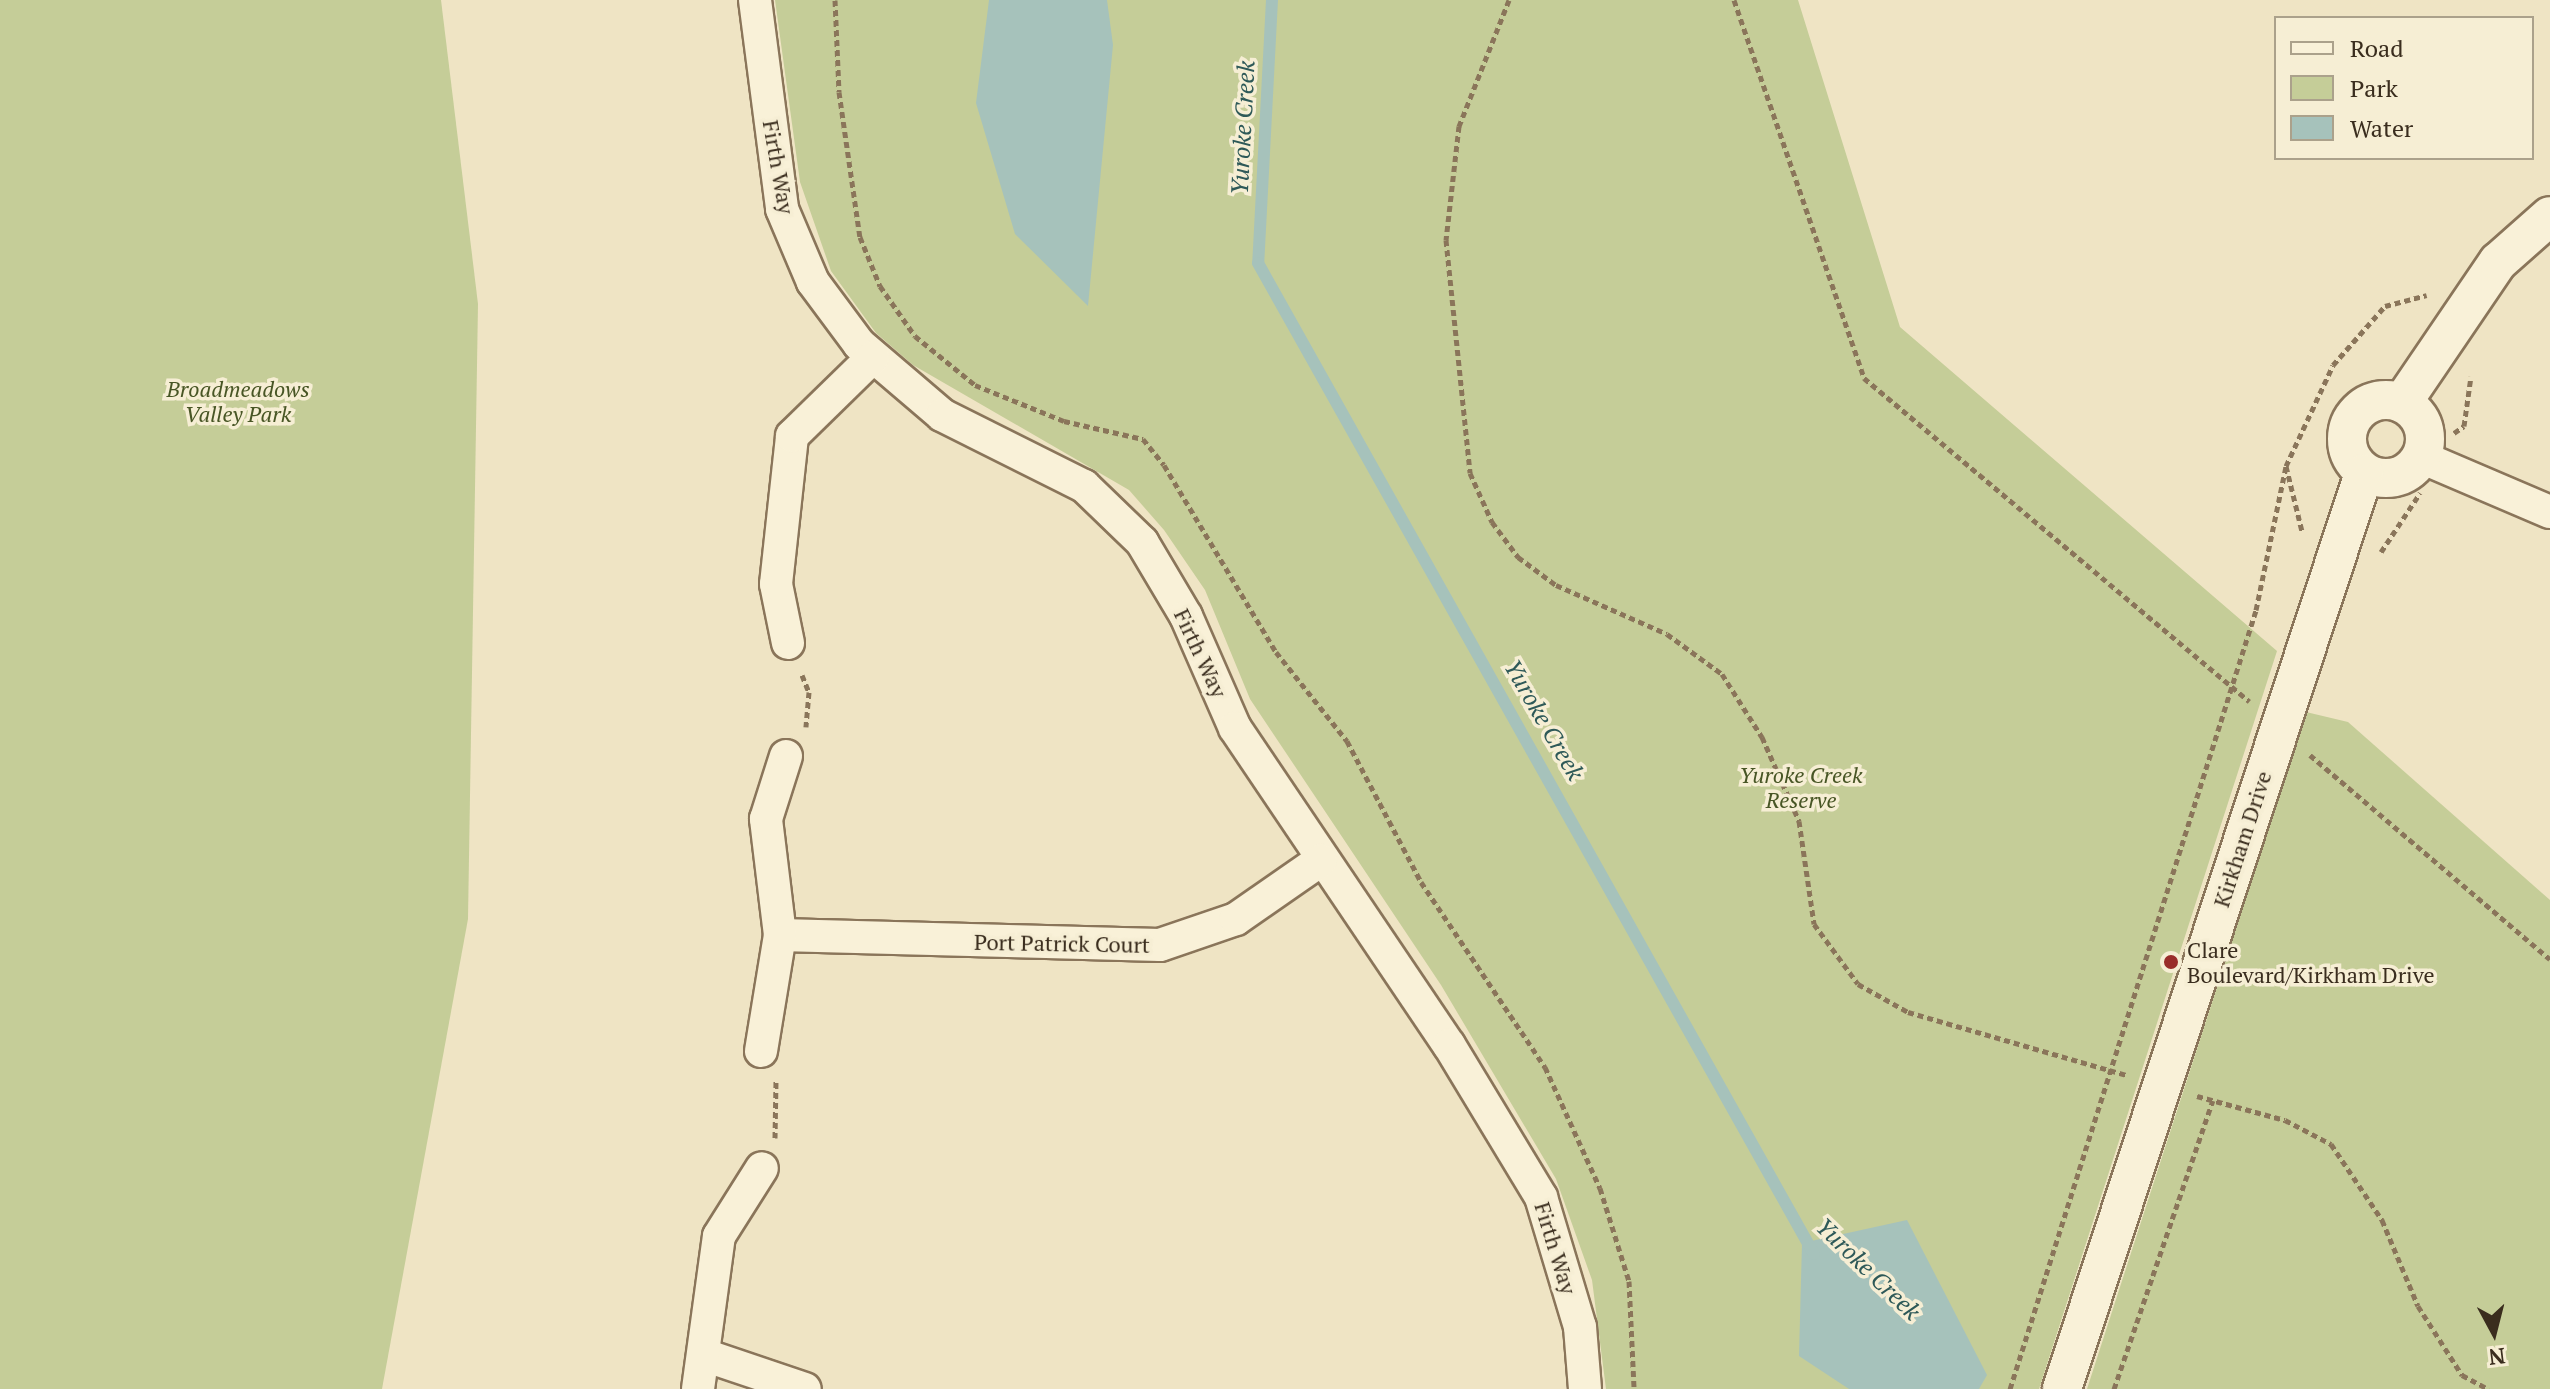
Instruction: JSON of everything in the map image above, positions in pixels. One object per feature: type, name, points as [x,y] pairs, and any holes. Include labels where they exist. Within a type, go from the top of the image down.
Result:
[{"type":"street","name":"Firth Way","points":[[755,0],[782,209],[813,282],[873,357],[942,415],[1084,486],[1142,542],[1186,616],[1235,728],[1321,860],[1449,1045],[1541,1197],[1580,1327],[1585,1389]]},
{"type":"street","points":[[2402,403],[2498,262],[2550,216]]},
{"type":"street","points":[[788,643],[776,584],[792,436],[873,357]]},
{"type":"street","points":[[2372,403],[2402,403],[2421,421],[2421,457],[2397,478],[2364,473],[2347,445],[2349,425],[2372,403]]},
{"type":"street","points":[[2421,457],[2550,512]]},
{"type":"street","name":"Kirkham Drive","points":[[2062,1389],[2364,473]]},
{"type":"street","points":[[761,1051],[780,935],[766,819],[786,756]]},
{"type":"street","name":"Port Patrick Court","points":[[780,935],[1160,945],[1236,919],[1321,860]]},
{"type":"street","points":[[698,1389],[707,1356],[719,1236],[762,1168]]},
{"type":"street","points":[[707,1356],[805,1389]]},
{"type":"path","points":[[1509,0],[1459,126],[1446,240],[1470,473],[1492,522],[1518,557],[1556,585],[1667,634],[1722,674],[1762,737],[1799,821],[1814,924],[1858,984],[1908,1012],[2285,1120],[2331,1144],[2382,1220],[2418,1306],[2454,1363],[2488,1389]]},
{"type":"path","points":[[1734,0],[1864,378],[2232,685],[2278,729],[2550,959]]},
{"type":"path","points":[[2010,1389],[2232,685],[2286,466],[2333,365],[2385,306]]},
{"type":"path","points":[[2464,401],[2471,403],[2464,426]]},
{"type":"path","points":[[786,756],[801,744],[809,692],[788,643]]},
{"type":"path","points":[[761,1051],[779,1090],[774,1141],[762,1168]]},
{"type":"path","points":[[2114,1389],[2213,1100]]},
{"type":"green space","name":"Broadmeadows Valley Park","points":[[0,0],[441,0],[478,304],[468,919],[382,1389],[0,1389]]},
{"type":"green space","name":"Yuroke Creek Reserve","points":[[775,0],[1798,0],[1900,327],[2277,651],[2039,1389],[1606,1389],[1592,1280],[1556,1179],[1441,985],[1250,699],[1205,590],[1164,530],[1129,490],[913,365],[876,333],[831,271],[800,182]]},
{"type":"green space","points":[[2306,712],[2348,722],[2550,900],[2550,1389],[2087,1389]]},
{"type":"water","points":[[989,0],[1107,0],[1113,45],[1088,306],[1015,234],[976,103]]},
{"type":"water","points":[[1907,1220],[1987,1375],[1979,1389],[1849,1389],[1799,1356],[1802,1243]]},
{"type":"waterway","name":"Yuroke Creek","points":[[1272,0],[1258,263],[1814,1254]]},
{"type":"place","name":"Clare Boulevard/Kirkham Drive","points":[[2171,962]]}]
